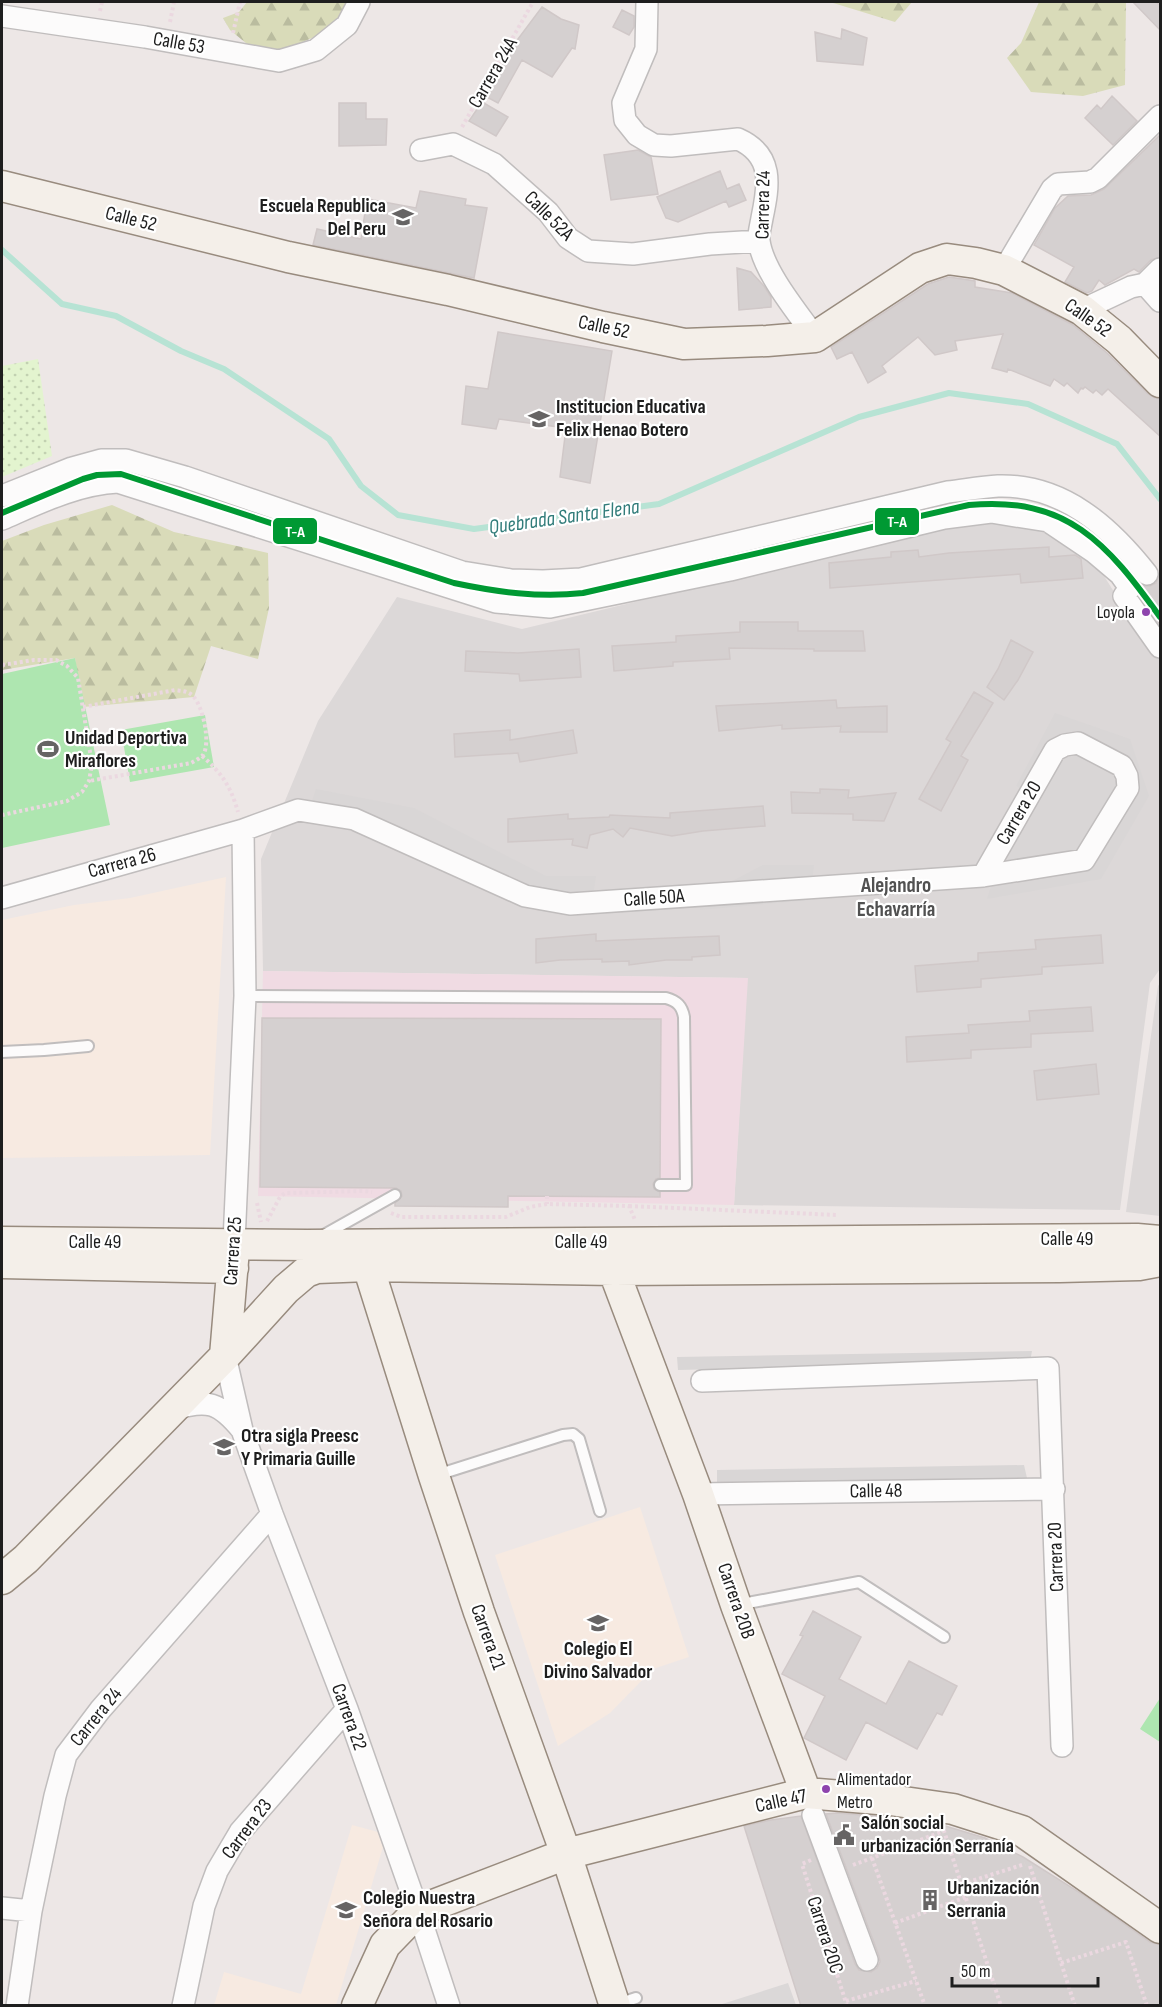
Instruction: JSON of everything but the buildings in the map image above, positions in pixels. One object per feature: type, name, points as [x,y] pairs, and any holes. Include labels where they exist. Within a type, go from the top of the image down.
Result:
[{"type":"street","name":"Calle 53","points":[[2,16],[279,60],[316,50],[347,25],[359,2]]},
{"type":"street","name":"Carrera 24","points":[[647,2],[646,49],[623,104],[625,120],[637,135],[654,145],[671,146],[738,139],[761,155],[768,177],[759,241],[779,286],[815,336]]},
{"type":"street","points":[[1004,270],[1052,189],[1058,184],[1090,182],[1098,178],[1161,116]]},
{"type":"street","points":[[421,150],[453,144]]},
{"type":"street","name":"Calle 52A","points":[[453,144],[494,164],[548,212],[568,238],[588,251],[633,254],[710,244],[759,241]]},
{"type":"street","name":"Calle 52","points":[[2,186],[288,257],[448,290],[684,344],[767,341],[815,336],[903,278],[932,263],[947,259],[976,263],[1004,270],[1082,310],[1119,340],[1161,382]]},
{"type":"street","points":[[1082,310],[1131,287],[1145,285],[1161,269]]},
{"type":"street","points":[[1145,285],[1161,301]]},
{"type":"street","points":[[2,496],[72,468],[101,460],[126,460],[185,477],[462,572],[511,580],[543,581],[581,579],[948,492],[1000,486],[1033,490],[1056,496],[1093,517],[1147,574]]},
{"type":"street","points":[[2,519],[72,490],[97,483],[118,482],[496,602],[550,607],[730,570],[944,518],[991,512],[1048,520],[1095,552],[1120,574],[1130,588],[1124,596],[1161,647]]},
{"type":"street","name":"Carrera 20","points":[[983,876],[1054,750],[1078,743],[1122,766],[1127,776],[1128,788],[1084,860]]},
{"type":"street","name":"Calle 50A","points":[[243,830],[298,810],[354,819],[525,896],[570,904],[983,876],[1084,860]]},
{"type":"street","name":"Carrera 26","points":[[2,898],[243,830]]},
{"type":"street","name":"Carrera 25","points":[[225,1356],[233,1255],[244,996],[243,830]]},
{"type":"street","name":"Calle 49","points":[[317,1255],[368,1266],[614,1270],[1015,1253],[1137,1239],[1161,1241]]},
{"type":"street","name":"Calle 49","points":[[2,1242],[233,1255],[317,1255],[646,1242],[1015,1253],[1139,1266],[1161,1261]]},
{"type":"street","name":"Carrera 20B","points":[[602,1242],[698,1494],[736,1605],[867,1960]]},
{"type":"street","name":"Calle 49","points":[[2,1263],[178,1267],[233,1255]]},
{"type":"street","points":[[2,1579],[26,1559],[225,1356],[306,1272],[317,1255]]},
{"type":"street","name":"Carrera 21","points":[[368,1266],[479,1612],[622,2003]]},
{"type":"street","points":[[178,1267],[202,1283],[227,1324]]},
{"type":"street","name":"Carrera 22","points":[[225,1356],[242,1430],[347,1709],[418,1911],[448,2006]]},
{"type":"street","name":"Carrera 20","points":[[702,1381],[1048,1368],[1062,1746]]},
{"type":"street","name":"Carrera 22","points":[[173,1409],[195,1403],[214,1405],[224,1410],[242,1430]]},
{"type":"street","name":"Calle 48","points":[[698,1494],[1054,1489]]},
{"type":"street","name":"Carrera 24","points":[[17,2006],[31,1911],[66,1755],[100,1710],[272,1514]]},
{"type":"street","name":"Carrera 23","points":[[183,2006],[204,1906],[217,1872],[240,1832],[347,1709]]},
{"type":"street","name":"Calle 47","points":[[418,1911],[566,1854],[809,1804],[890,1800],[954,1809],[1022,1832],[1161,1928]]},
{"type":"street","points":[[2,1908],[31,1911]]},
{"type":"street","points":[[357,2006],[385,1945],[418,1911]]},
{"type":"lane","points":[[244,996],[654,998],[673,1000],[682,1010],[684,1017],[686,1185],[660,1185]]},
{"type":"lane","points":[[2,1052],[88,1046]]},
{"type":"lane","points":[[317,1255],[381,1202],[395,1195]]},
{"type":"lane","points":[[434,1476],[563,1435],[573,1434],[579,1439],[600,1511]]},
{"type":"lane","points":[[736,1605],[859,1582],[944,1636]]},
{"type":"path","points":[[228,52],[240,2]]},
{"type":"path","name":"Carrera 24A","points":[[453,144],[533,2]]},
{"type":"path","points":[[2,665],[34,660],[56,660],[67,666],[78,678],[92,764],[89,781],[82,792],[67,801],[2,815]]},
{"type":"path","points":[[82,707],[175,690],[187,692],[199,704],[207,737],[207,747],[202,756],[191,763],[89,781]]},
{"type":"path","points":[[202,756],[214,766],[230,786],[243,830]]},
{"type":"path","points":[[262,1230],[280,1197],[285,1193],[364,1191],[372,1192],[390,1213],[401,1217],[506,1217],[530,1207],[547,1204],[629,1206],[646,1242]]},
{"type":"path","points":[[547,1196],[547,1204]]},
{"type":"path","points":[[835,1872],[944,1831],[1001,2006]]},
{"type":"path","points":[[872,1858],[925,2006]]},
{"type":"path","points":[[962,1884],[1029,1863],[1075,2006]]},
{"type":"path","name":"Carrera 20C","points":[[802,1864],[847,2003]]},
{"type":"path","points":[[895,1923],[966,1897]]},
{"type":"path","points":[[1061,1963],[1126,1942],[1147,2006]]},
{"type":"path","points":[[847,2003],[916,1981]]},
{"type":"shaded area","points":[[980,522],[1024,527],[1067,537],[1097,565],[1160,657],[1160,969],[1150,983],[1120,1210],[734,1205],[747,978],[263,971],[261,859],[318,721],[397,597],[522,629],[873,542]]},
{"type":"shaded area","points":[[1055,713],[1130,739],[1149,796],[1101,879],[987,899],[1003,848],[1035,796],[1016,786]]},
{"type":"shaded area","points":[[316,789],[414,808],[546,876],[596,876],[593,896],[529,888],[311,804]]},
{"type":"shaded area","points":[[763,865],[814,865],[810,900],[700,910],[700,898]]},
{"type":"shaded area","points":[[226,877],[210,1155],[2,1158],[2,920],[74,905],[130,898]]},
{"type":"shaded area","points":[[263,971],[748,978],[734,1205],[258,1196]]},
{"type":"shaded area","points":[[1160,983],[1160,1216],[1126,1212]]},
{"type":"shaded area","points":[[1032,1351],[1030,1362],[678,1370],[677,1357]]},
{"type":"shaded area","points":[[1024,1465],[1027,1478],[717,1483],[717,1470]]},
{"type":"shaded area","points":[[640,1507],[689,1657],[653,1669],[610,1713],[558,1746],[495,1555]]},
{"type":"shaded area","name":"Colegio Nuestra Señora del Rosario","points":[[352,1825],[378,1832],[383,1847],[336,2005],[214,2005],[224,1972],[301,1994]]},
{"type":"shaded area","points":[[788,1983],[796,2005],[719,2005]]},
{"type":"green space","points":[[247,2],[346,2],[339,20],[321,34],[280,52],[252,48],[230,30],[223,18],[239,12]]},
{"type":"green space","points":[[830,2],[912,2],[895,22]]},
{"type":"green space","points":[[1039,2],[1126,2],[1125,85],[1083,96],[1031,92],[1007,58],[1021,43]]},
{"type":"green space","points":[[38,359],[52,456],[2,477],[2,366]]},
{"type":"green space","points":[[112,505],[174,532],[268,553],[269,608],[258,659],[211,646],[194,697],[83,707],[75,658],[2,670],[2,541],[44,525]]},
{"type":"green space","name":"Unidad Deportiva Miraflores","points":[[75,658],[110,825],[2,848],[2,674]]},
{"type":"green space","name":"Unidad Deportiva Miraflores","points":[[205,715],[214,767],[130,782],[121,730]]},
{"type":"green space","points":[[1160,1698],[1160,1742],[1140,1729]]},
{"type":"waterway","name":"Quebrada Santa Elena","points":[[2,250],[62,304],[116,316],[181,351],[224,369],[329,439],[361,486],[398,515],[474,529],[659,504],[859,417],[949,393],[1028,404],[1117,444],[1160,499]]},
{"type":"transit line","name":"T-A","points":[[2,513],[83,479],[97,475],[121,474],[454,583],[502,591],[550,595],[583,593],[969,505],[1003,504],[1033,508],[1059,517],[1081,530],[1122,567],[1160,617]]},
{"type":"place","name":"Escuela Republica Del Peru","points":[[403,217]]},
{"type":"place","name":"Institucion Educativa Felix Henao Botero","points":[[539,419]]},
{"type":"place","name":"Loyola","points":[[1146,612]]},
{"type":"place","name":"Unidad Deportiva Miraflores","points":[[48,749]]},
{"type":"place","name":"Otra sigla Preesc Y Primaria Guille","points":[[224,1447]]},
{"type":"place","name":"Colegio El Divino Salvador","points":[[598,1623]]},
{"type":"place","name":"Alimentador Metro","points":[[826,1789]]},
{"type":"place","name":"Salón social urbanización Serranía","points":[[844,1835]]},
{"type":"place","name":"Urbanización Serrania","points":[[930,1900]]},
{"type":"place","name":"Colegio Nuestra Señora del Rosario","points":[[346,1910]]},
{"type":"district","name":"Alejandro Echavarría","points":[[896,897]]}]
